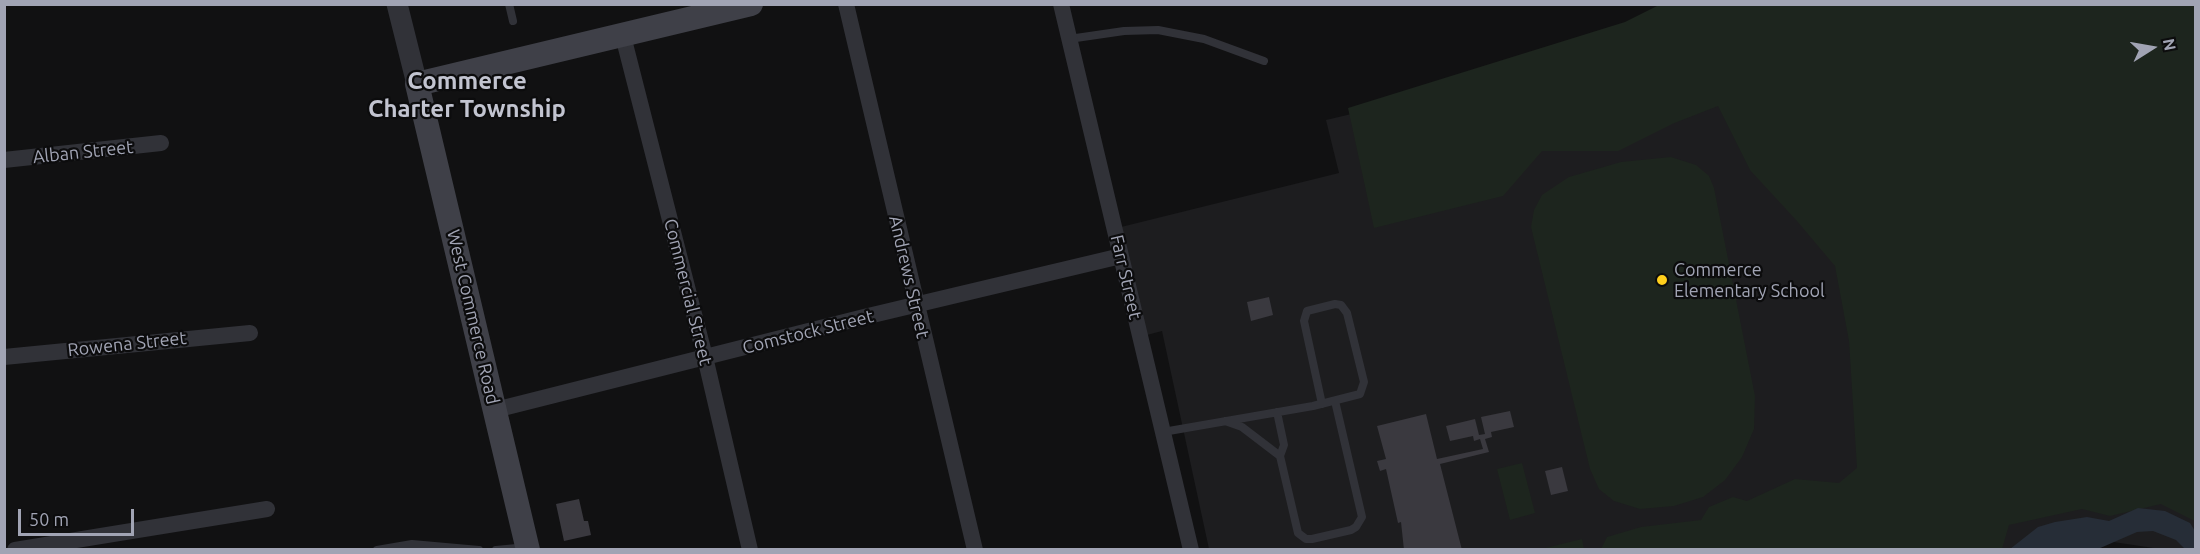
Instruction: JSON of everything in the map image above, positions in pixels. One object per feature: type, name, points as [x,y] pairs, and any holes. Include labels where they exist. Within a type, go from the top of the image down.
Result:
[{"type":"main road","points":[[417,84],[751,4]]},
{"type":"main road","name":"West Commerce Road","points":[[417,84],[527,548]]},
{"type":"street","points":[[398,4],[417,84]]},
{"type":"street","name":"Andrews Street","points":[[846,4],[915,305],[975,549]]},
{"type":"street","name":"Farr Street","points":[[1061,4],[1189,549]]},
{"type":"street","name":"Commercial Street","points":[[623,36],[705,357],[750,549]]},
{"type":"street","name":"Alban Street","points":[[4,160],[161,143]]},
{"type":"street","name":"Comstock Street","points":[[495,410],[1121,256]]},
{"type":"street","name":"Rowena Street","points":[[4,357],[151,340],[250,333]]},
{"type":"street","points":[[15,549],[267,509]]},
{"type":"lane","points":[[509,4],[513,21]]},
{"type":"lane","points":[[1070,39],[1124,31],[1158,30],[1203,39],[1264,61]]},
{"type":"lane","points":[[1163,432],[1322,404],[1360,394],[1364,382],[1347,313],[1341,305],[1335,304],[1307,311],[1304,321],[1322,404]]},
{"type":"lane","points":[[1277,412],[1284,445],[1280,456],[1298,533],[1312,539],[1356,527],[1362,511],[1335,400]]},
{"type":"lane","points":[[1225,421],[1242,427],[1280,456]]},
{"type":"lane","points":[[377,549],[412,544],[479,549]]},
{"type":"lane","points":[[496,549],[527,548]]},
{"type":"shaded area","points":[[1659,5],[2195,5],[2195,521],[2161,504],[2110,516],[2082,509],[2009,525],[2002,549],[1601,549],[1607,537],[1641,527],[1701,520],[1709,507],[1733,497],[1747,501],[1795,479],[1839,483],[1857,468],[1849,341],[1835,266],[1750,170],[1718,106],[1672,124],[1618,151],[1542,151],[1503,196],[1374,228],[1348,108],[1625,22]]},
{"type":"shaded area","name":"Commerce Elementary School","points":[[2195,5],[2195,549],[2160,549],[2067,535],[2044,550],[1209,549],[1162,331],[1143,336],[1117,228],[1339,173],[1326,120],[1766,16]]},
{"type":"shaded area","points":[[1671,157],[1696,165],[1709,176],[1714,188],[1755,396],[1754,429],[1742,457],[1725,480],[1703,497],[1674,506],[1640,509],[1614,501],[1599,489],[1590,469],[1531,227],[1534,210],[1542,195],[1569,177],[1621,162]]},
{"type":"shaded area","points":[[1522,463],[1535,513],[1510,520],[1497,469]]},
{"type":"shaded area","points":[[2138,508],[2165,511],[2190,523],[2195,531],[2195,549],[2185,549],[2176,540],[2153,531],[2137,532],[2098,549],[2010,549],[2038,527],[2087,517],[2109,521]]},
{"type":"shaded area","points":[[1582,539],[1584,549],[1541,549]]},
{"type":"building","points":[[1269,297],[1273,315],[1251,321],[1247,302]]},
{"type":"building","points":[[1510,411],[1514,427],[1491,432],[1492,437],[1485,439],[1489,452],[1440,464],[1462,550],[1404,550],[1401,522],[1398,523],[1386,469],[1380,471],[1377,461],[1386,459],[1377,426],[1426,414],[1437,459],[1483,449],[1480,439],[1474,441],[1473,436],[1450,441],[1446,426],[1475,419],[1479,435],[1485,434],[1481,417]]},
{"type":"building","points":[[1562,467],[1568,491],[1551,495],[1545,471]]},
{"type":"building","points":[[579,499],[584,521],[588,521],[591,535],[564,541],[556,504]]},
{"type":"place","name":"Commerce Elementary School","points":[[1662,280]]},
{"type":"district","name":"Commerce Charter Township","points":[[467,95]]}]
